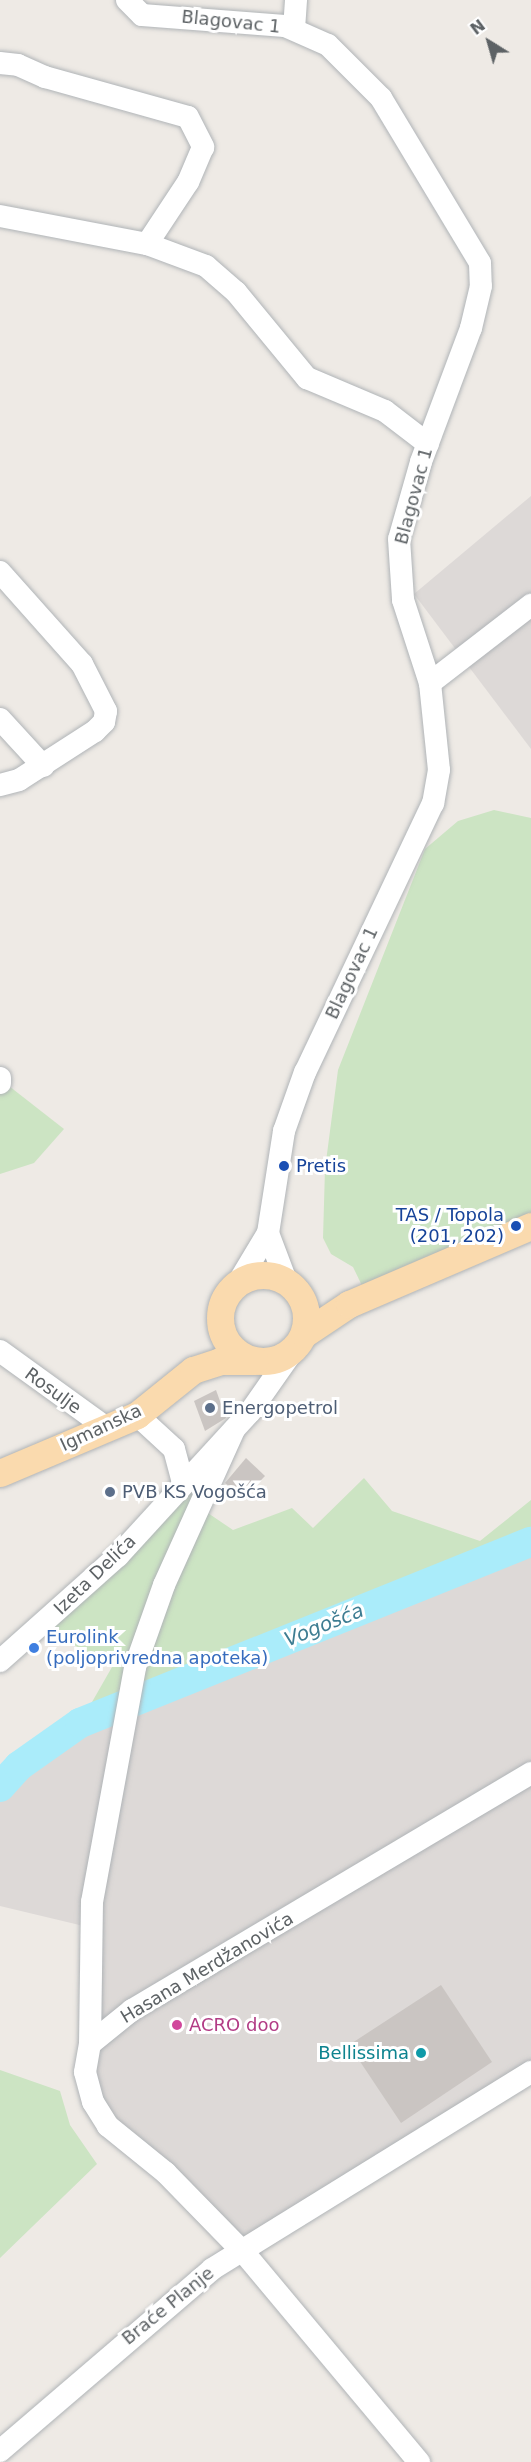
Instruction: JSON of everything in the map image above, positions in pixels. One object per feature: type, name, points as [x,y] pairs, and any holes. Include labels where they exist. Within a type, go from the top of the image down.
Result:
[{"type":"main road","points":[[349,1304],[293,1288],[262,1274],[238,1283],[225,1297],[220,1316],[229,1345],[258,1361],[274,1360],[349,1304],[531,1226]]},
{"type":"main road","points":[[293,1288],[306,1308],[300,1340]]},
{"type":"main road","name":"Igmanska","points":[[194,1370],[220,1316]]},
{"type":"main road","name":"Igmanska","points":[[6,1467],[108,1429],[137,1415],[194,1370],[220,1361],[258,1361]]},
{"type":"street","name":"Blagovac 1","points":[[127,0],[142,15],[294,29],[328,45],[381,98],[480,263],[481,285],[471,328],[428,444],[399,539],[399,569],[403,600],[430,683],[439,770],[433,803],[305,1072],[284,1131],[268,1233],[293,1288]]},
{"type":"street","points":[[294,29],[296,0]]},
{"type":"street","points":[[0,63],[188,117],[203,147],[188,182],[147,244]]},
{"type":"street","points":[[0,216],[147,244],[206,266],[236,292],[307,378],[385,411],[428,444]]},
{"type":"street","points":[[0,572],[82,664],[106,711],[104,722],[95,731],[43,766],[0,785]]},
{"type":"street","points":[[430,683],[531,605]]},
{"type":"street","points":[[0,719],[43,766]]},
{"type":"street","points":[[0,1078],[0,1083]]},
{"type":"street","points":[[238,1283],[268,1233]]},
{"type":"street","name":"Izeta Delića","points":[[0,1661],[118,1556],[183,1482],[250,1412],[300,1340]]},
{"type":"street","name":"Rosulje","points":[[0,1352],[108,1429]]},
{"type":"street","points":[[258,1361],[265,1391]]},
{"type":"street","points":[[137,1415],[174,1449],[183,1482]]},
{"type":"street","points":[[234,1430],[164,1585],[135,1667],[92,1902],[90,2044],[85,2072],[93,2102],[108,2126],[166,2174],[243,2253],[419,2462]]},
{"type":"street","name":"Hasana Merdžanovića","points":[[90,2044],[132,2010],[531,1773]]},
{"type":"street","name":"Braće Planje","points":[[0,2451],[179,2292],[531,2072]]},
{"type":"shaded area","points":[[531,496],[531,749],[414,594]]},
{"type":"shaded area","points":[[531,1542],[531,2072],[244,2253],[93,2102],[92,1928],[0,1906],[0,1787],[19,1766],[80,1723]]},
{"type":"green space","points":[[494,810],[531,818],[531,1228],[368,1298],[353,1267],[331,1254],[323,1238],[325,1169],[338,1070],[425,849],[458,821]]},
{"type":"green space","points":[[0,1079],[64,1129],[34,1163],[0,1174]]},
{"type":"green space","points":[[227,1437],[199,1507],[233,1530],[292,1508],[313,1528],[364,1478],[392,1511],[480,1541],[531,1500],[531,1542],[80,1723],[112,1667],[50,1631]]},
{"type":"green space","points":[[0,2070],[60,2091],[70,2125],[97,2164],[0,2258]]},
{"type":"building","name":"Energopetrol","points":[[216,1390],[226,1418],[205,1431],[194,1401]]},
{"type":"building","points":[[246,1458],[265,1476],[244,1498],[225,1483]]},
{"type":"building","name":"Bellissima","points":[[441,1985],[492,2062],[401,2123],[349,2045]]},
{"type":"waterway","name":"Vogošća","points":[[0,1787],[19,1766],[80,1723],[531,1542]]},
{"type":"place","name":"Pretis","points":[[284,1166]]},
{"type":"place","name":"TAS / Topola (201, 202)","points":[[516,1226]]},
{"type":"place","name":"Energopetrol","points":[[210,1408]]},
{"type":"place","name":"PVB KS Vogošća","points":[[110,1492]]},
{"type":"place","name":"Eurolink (poljoprivredna apoteka)","points":[[34,1648]]},
{"type":"place","name":"ACRO doo","points":[[177,2025]]},
{"type":"place","name":"Bellissima","points":[[421,2053]]}]
